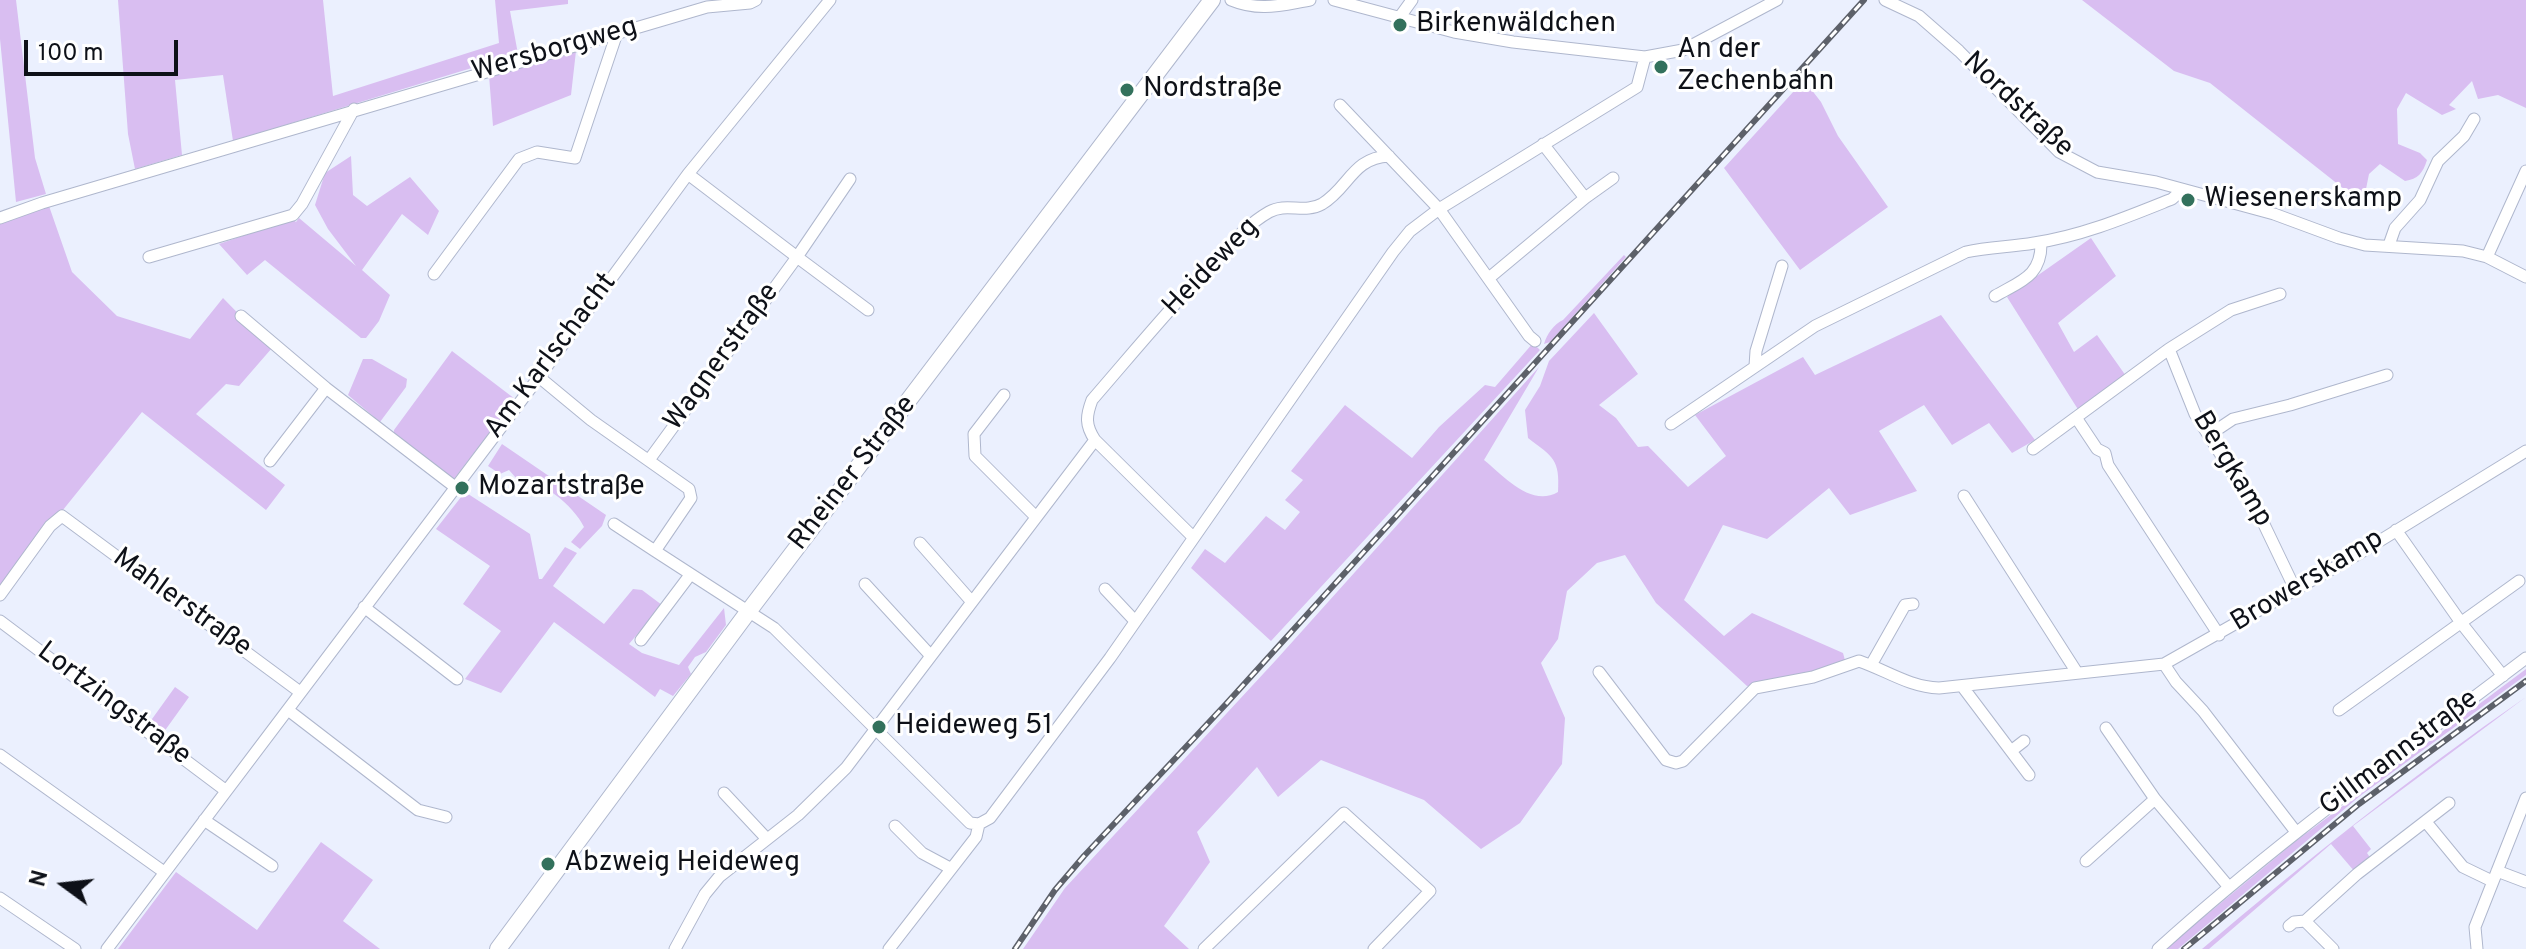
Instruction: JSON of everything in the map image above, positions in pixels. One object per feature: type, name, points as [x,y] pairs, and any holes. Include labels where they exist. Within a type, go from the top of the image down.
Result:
[{"type":"main road","name":"Rheiner Straße","points":[[498,949],[748,612],[1212,0]]},
{"type":"street","name":"Wersborgweg","points":[[0,218],[354,109],[707,7],[756,0]]},
{"type":"street","name":"Am Karlschacht","points":[[107,949],[539,377],[688,174],[830,0]]},
{"type":"street","points":[[1231,0],[1260,8],[1278,8],[1310,0]]},
{"type":"street","points":[[1334,0],[1454,32],[1645,57],[1683,50],[1777,0]]},
{"type":"street","points":[[1399,18],[1412,0]]},
{"type":"street","name":"Nordstraße","points":[[1885,0],[1919,16],[1959,51],[2059,152],[2097,172],[2156,182],[2274,214],[2365,245],[2463,251],[2487,257],[2526,277]]},
{"type":"street","points":[[434,274],[519,159],[537,152],[575,158],[617,33]]},
{"type":"street","points":[[614,524],[774,628],[951,805],[970,823],[979,824],[990,818],[1135,621],[1410,231],[1439,209],[1637,87],[1645,57]]},
{"type":"street","points":[[1340,105],[1439,209],[1535,341]]},
{"type":"street","points":[[149,257],[293,215],[354,109]]},
{"type":"street","points":[[2389,245],[2395,228],[2420,200],[2438,161],[2464,136],[2474,119]]},
{"type":"street","points":[[1543,144],[1585,198]]},
{"type":"street","name":"Heideweg","points":[[1095,440],[1087,428],[1086,415],[1092,400],[1236,239],[1266,213],[1280,206],[1311,209],[1324,203],[1368,159],[1389,156]]},
{"type":"street","points":[[2487,257],[2526,171]]},
{"type":"street","name":"Wagnerstraße","points":[[688,174],[868,310]]},
{"type":"street","points":[[1489,278],[1613,178]]},
{"type":"street","name":"Wagnerstraße","points":[[649,460],[850,179]]},
{"type":"street","points":[[1671,424],[1815,326],[1966,252],[2041,242],[2090,231],[2172,199],[2182,190]]},
{"type":"street","points":[[1995,296],[2028,277],[2039,266],[2041,242]]},
{"type":"street","points":[[1755,366],[1756,351],[1782,266]]},
{"type":"street","points":[[2033,449],[2169,349],[2231,310],[2280,294]]},
{"type":"street","points":[[241,316],[326,388],[455,487]]},
{"type":"street","name":"Bergkamp","points":[[2169,349],[2195,414],[2260,516],[2295,589]]},
{"type":"street","points":[[2209,435],[2233,419],[2387,375]]},
{"type":"street","name":"Wagnerstraße","points":[[539,377],[591,420],[692,493],[655,551]]},
{"type":"street","points":[[270,461],[326,388]]},
{"type":"street","points":[[1004,395],[974,434],[975,456],[1036,517]]},
{"type":"street","points":[[2077,419],[2097,449],[2105,453],[2108,465],[2219,635]]},
{"type":"street","points":[[675,949],[705,894],[719,877],[824,792],[876,729],[1095,440],[1193,537]]},
{"type":"street","name":"Browerskamp","points":[[1871,665],[1906,683],[1924,688],[2164,664],[2219,635],[2526,451]]},
{"type":"street","points":[[1964,496],[2076,671]]},
{"type":"street","name":"Mahlerstraße","points":[[0,595],[50,526],[62,516],[300,692]]},
{"type":"street","name":"Gillmannstraße","points":[[2396,530],[2503,676]]},
{"type":"street","points":[[920,543],[972,602]]},
{"type":"street","points":[[641,640],[690,575]]},
{"type":"street","points":[[2339,710],[2519,581]]},
{"type":"street","points":[[865,584],[931,656]]},
{"type":"street","points":[[1105,589],[1135,621]]},
{"type":"street","points":[[1599,672],[1666,760],[1676,763],[1683,761],[1755,688],[1813,677],[1859,661],[1871,665],[1905,605],[1913,604]]},
{"type":"street","points":[[364,607],[457,679]]},
{"type":"street","name":"Lortzingstraße","points":[[0,621],[225,790]]},
{"type":"street","name":"Gillmannstraße","points":[[2158,949],[2228,886],[2296,832],[2526,658]]},
{"type":"street","name":"Gillmannstraße","points":[[2164,664],[2296,832]]},
{"type":"street","points":[[1962,686],[2029,775]]},
{"type":"street","points":[[288,710],[418,810],[446,817]]},
{"type":"street","points":[[2106,728],[2155,799],[2228,886]]},
{"type":"street","points":[[2011,751],[2024,741]]},
{"type":"street","points":[[0,755],[164,872]]},
{"type":"street","points":[[724,793],[767,839]]},
{"type":"street","points":[[2477,949],[2475,927],[2526,798]]},
{"type":"street","points":[[2086,861],[2155,799]]},
{"type":"street","points":[[2289,926],[2305,921],[2357,874],[2449,803]]},
{"type":"street","points":[[1204,949],[1344,813],[1430,891],[1374,949]]},
{"type":"street","points":[[204,820],[272,866]]},
{"type":"street","points":[[2426,822],[2463,867],[2526,882]]},
{"type":"street","points":[[889,949],[976,837],[979,824]]},
{"type":"street","points":[[895,826],[922,853],[950,868]]},
{"type":"street","points":[[0,898],[75,949]]},
{"type":"street","points":[[2305,921],[2333,949]]},
{"type":"shaded area","points":[[0,0],[16,0],[35,158],[46,194],[16,202],[0,39]]},
{"type":"shaded area","points":[[118,0],[323,0],[333,96],[499,43],[495,0],[568,0],[568,4],[510,11],[523,65],[576,51],[571,95],[493,126],[488,63],[233,141],[223,75],[175,80],[182,155],[135,169],[128,134]]},
{"type":"shaded area","points":[[2082,0],[2526,0],[2526,108],[2498,95],[2478,99],[2472,81],[2449,105],[2456,109],[2442,115],[2406,93],[2397,109],[2398,144],[2420,153],[2427,160],[2417,177],[2405,181],[2380,164],[2369,174],[2363,204],[2210,83],[2174,71]]},
{"type":"shaded area","points":[[1804,80],[1821,102],[1838,136],[1888,207],[1800,270],[1724,168]]},
{"type":"shaded area","points":[[351,156],[353,195],[367,206],[410,177],[439,211],[428,235],[402,214],[362,270],[390,295],[379,321],[366,338],[361,338],[265,260],[247,275],[219,244],[292,219],[296,222],[299,218],[356,266],[328,229],[315,205],[325,173]]},
{"type":"shaded area","points":[[49,206],[72,272],[117,316],[190,339],[223,298],[272,348],[239,386],[226,384],[196,414],[285,485],[266,510],[142,412],[0,588],[0,224]]},
{"type":"shaded area","points":[[2091,238],[2116,276],[2058,323],[2074,352],[2097,335],[2126,376],[2079,411],[2007,297]]},
{"type":"shaded area","points":[[1624,255],[1626,257],[1550,342],[1544,344],[1554,327]]},
{"type":"shaded area","points":[[1594,313],[1638,374],[1599,405],[1616,418],[1638,447],[1648,446],[1688,487],[1726,456],[1695,415],[1803,357],[1815,375],[1941,315],[2035,440],[2012,453],[1989,423],[1952,445],[1924,405],[1879,431],[1917,491],[1850,515],[1829,488],[1767,539],[1723,525],[1684,600],[1724,636],[1752,613],[1843,653],[1846,664],[1776,683],[1747,686],[1656,603],[1625,555],[1597,563],[1567,591],[1558,639],[1541,663],[1565,718],[1562,764],[1520,823],[1481,849],[1424,800],[1321,760],[1278,797],[1257,767],[1197,832],[1210,862],[1164,926],[1189,949],[1023,949],[1065,888],[1276,660],[1539,367],[1484,460],[1528,493],[1548,496],[1558,492],[1556,465],[1528,438],[1525,410],[1540,386],[1549,361]]},
{"type":"shaded area","points":[[1533,343],[1540,350],[1271,641],[1191,568],[1205,549],[1225,563],[1266,516],[1285,530],[1300,512],[1285,500],[1303,480],[1291,471],[1345,405],[1412,458],[1439,427],[1485,385],[1495,387]]},
{"type":"shaded area","points":[[452,351],[515,399],[454,479],[394,433]]},
{"type":"shaded area","points":[[363,359],[372,359],[407,379],[406,387],[380,422],[348,395]]},
{"type":"shaded area","points":[[502,444],[606,515],[602,526],[580,549],[571,542],[584,527],[564,502],[535,483],[516,478],[509,470],[500,474],[488,466]]},
{"type":"shaded area","points":[[465,492],[530,534],[539,579],[565,547],[577,553],[553,586],[604,624],[633,589],[642,590],[662,605],[629,644],[642,653],[679,665],[724,608],[726,625],[706,652],[695,657],[688,667],[691,674],[673,696],[660,689],[655,697],[554,622],[501,693],[465,679],[501,631],[463,604],[490,566],[436,529]]},
{"type":"shaded area","points":[[2526,669],[2526,675],[2360,796],[2178,949],[2165,949],[2296,841]]},
{"type":"shaded area","points":[[175,687],[189,697],[161,736],[147,726]]},
{"type":"shaded area","points":[[2526,697],[2353,826],[2371,849],[2367,853],[2371,859],[2355,872],[2331,844],[2209,949],[2202,949],[2361,819]]},
{"type":"shaded area","points":[[321,842],[373,880],[343,921],[380,949],[118,949],[176,872],[257,930]]},
{"type":"railway","points":[[1015,949],[1055,890],[1084,856],[1226,704],[1864,0]]},
{"type":"railway","points":[[2184,949],[2359,804],[2526,681]]},
{"type":"place","name":"Birkenwäldchen","points":[[1400,25]]},
{"type":"place","name":"An der Zechenbahn","points":[[1661,67]]},
{"type":"place","name":"Nordstraße","points":[[1127,90]]},
{"type":"place","name":"Wiesenerskamp","points":[[2188,200]]},
{"type":"place","name":"Mozartstraße","points":[[462,488]]},
{"type":"place","name":"Heideweg 51","points":[[879,727]]},
{"type":"place","name":"Abzweig Heideweg","points":[[548,864]]}]
